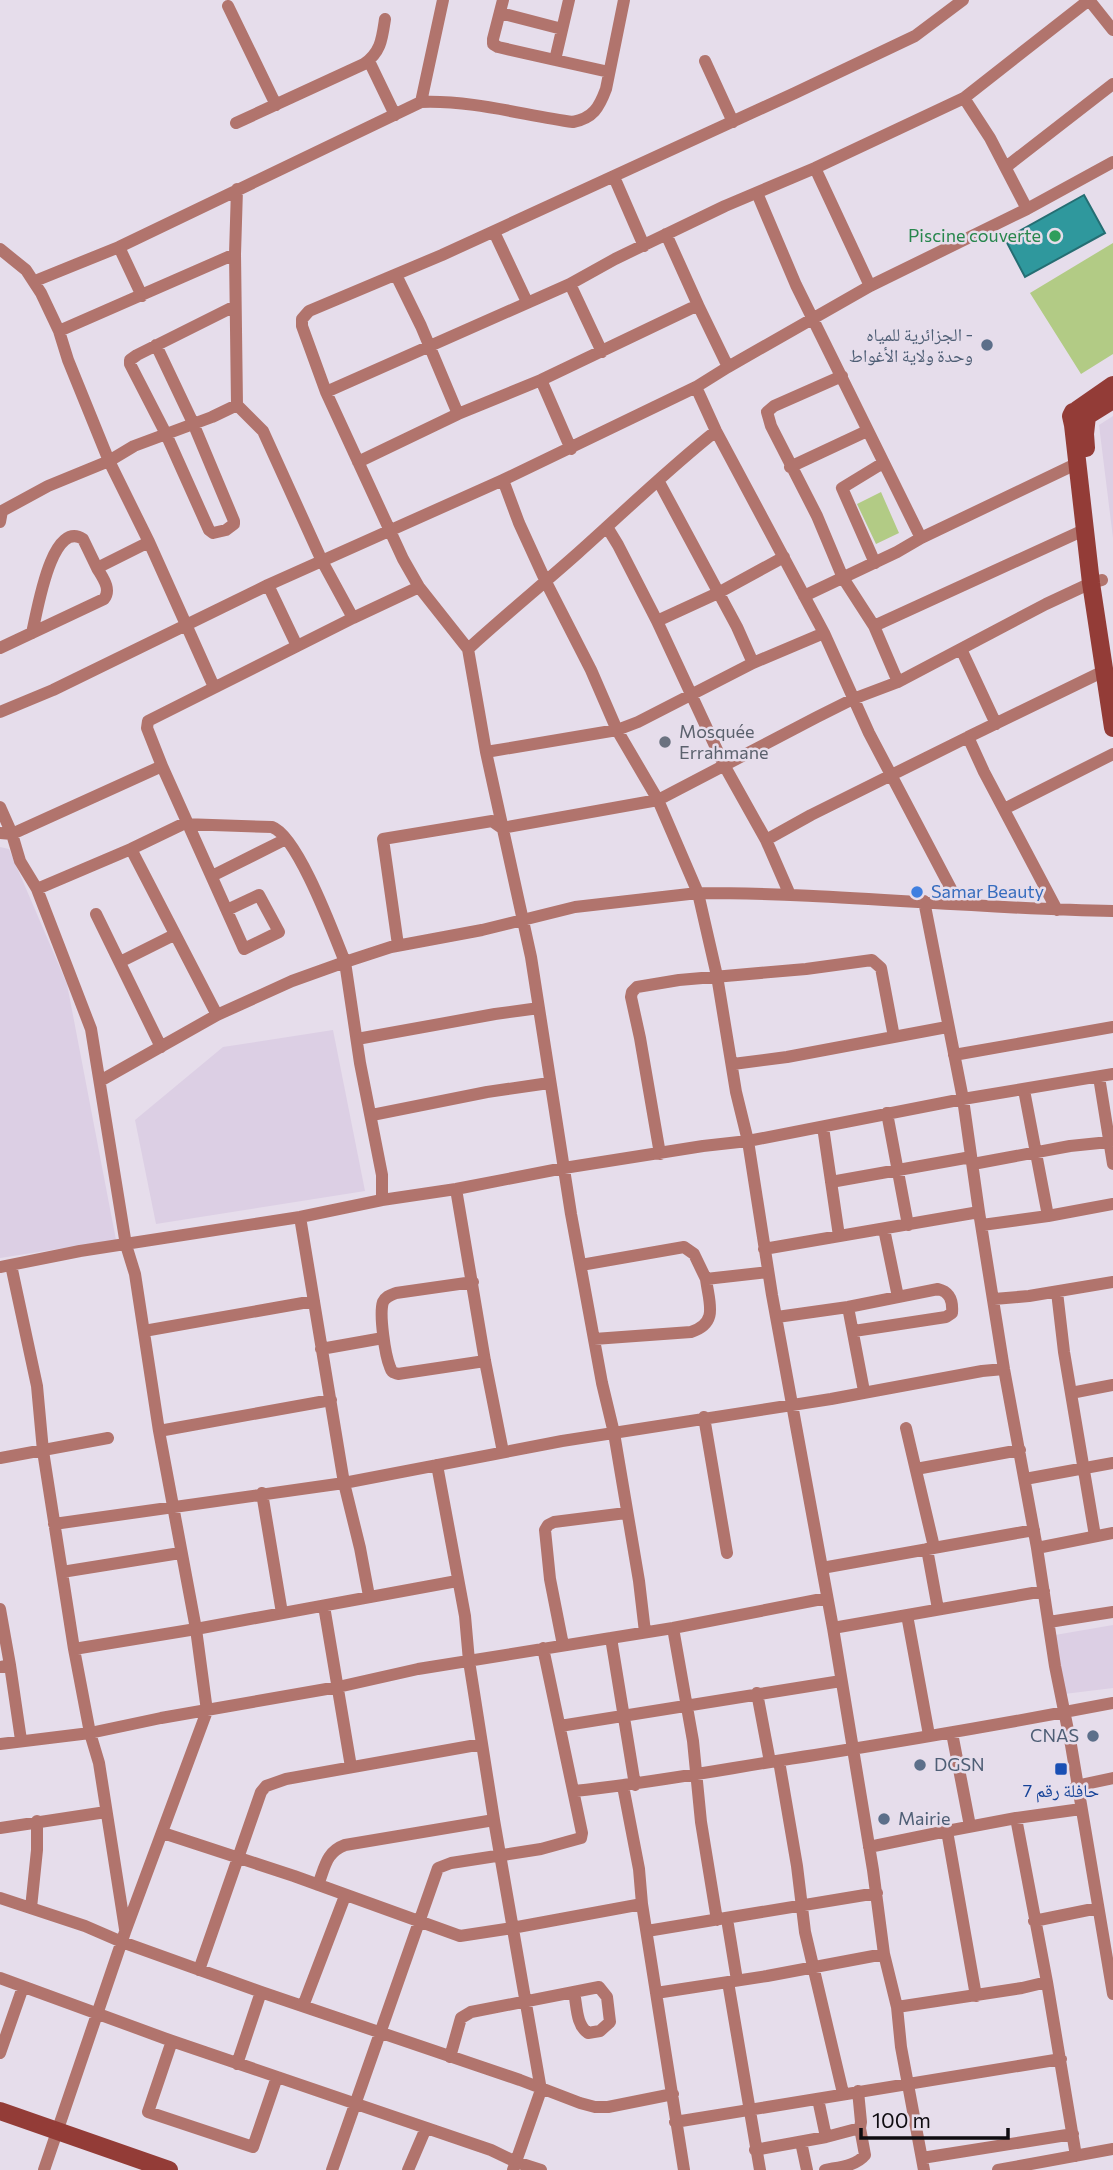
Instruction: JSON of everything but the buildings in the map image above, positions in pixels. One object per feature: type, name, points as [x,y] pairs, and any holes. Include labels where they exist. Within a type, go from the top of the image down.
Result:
[{"type":"street","points":[[421,102],[443,0]]},
{"type":"street","points":[[555,60],[569,0]]},
{"type":"street","points":[[35,281],[119,247],[421,102],[444,101],[573,122],[587,119],[594,113],[603,97],[624,0]]},
{"type":"street","points":[[645,1632],[614,1433],[594,1339],[549,1083],[539,1008],[523,920],[486,752],[468,649],[419,587],[390,531],[326,392],[302,326],[302,319],[309,312],[494,232],[915,36],[963,0]]},
{"type":"street","points":[[326,392],[570,284],[666,234],[964,98],[1089,0],[1113,30]]},
{"type":"street","points":[[228,6],[276,105]]},
{"type":"street","points":[[562,29],[501,7],[493,44],[609,72]]},
{"type":"street","points":[[236,123],[369,61],[380,48],[385,19]]},
{"type":"street","points":[[369,61],[395,115]]},
{"type":"street","points":[[705,61],[733,122]]},
{"type":"street","points":[[1006,167],[1113,84]]},
{"type":"street","points":[[964,98],[1006,167],[1027,209]]},
{"type":"street","points":[[0,712],[53,690],[322,561],[571,449],[696,387],[870,286],[1027,209],[1113,162]]},
{"type":"street","points":[[815,168],[870,286]]},
{"type":"street","points":[[614,177],[644,246]]},
{"type":"street","points":[[237,189],[237,405],[263,431],[322,561],[353,618]]},
{"type":"street","points":[[757,192],[796,285],[921,538]]},
{"type":"street","points":[[494,232],[527,302]]},
{"type":"street","points":[[666,234],[728,366]]},
{"type":"street","points":[[119,247],[142,296]]},
{"type":"street","points":[[0,249],[35,281],[59,331],[109,461],[149,542],[214,687]]},
{"type":"street","points":[[59,331],[235,254]]},
{"type":"street","points":[[397,275],[458,414]]},
{"type":"street","points":[[570,284],[601,352]]},
{"type":"street","points":[[358,462],[458,414],[541,380],[698,305]]},
{"type":"street","points":[[156,345],[193,423],[234,521],[226,530],[213,533],[209,530],[130,360],[156,345],[235,306]]},
{"type":"street","points":[[842,376],[767,412],[771,426],[817,516],[843,578],[874,626],[898,681]]},
{"type":"street","points":[[541,380],[571,449]]},
{"type":"street","points":[[1096,582],[1084,530],[1078,463],[1081,419],[1113,385]]},
{"type":"street","points":[[696,387],[716,431],[824,633],[853,699],[959,904]]},
{"type":"street","points":[[1081,419],[1113,400]]},
{"type":"street","points":[[1,515],[48,486],[109,461],[134,446],[237,405]]},
{"type":"street","points":[[1081,419],[1113,728]]},
{"type":"street","points":[[468,649],[500,618],[546,582],[716,431]]},
{"type":"street","points":[[790,467],[867,431]]},
{"type":"street","points":[[875,563],[842,488],[883,463]]},
{"type":"street","points":[[804,596],[1078,463]]},
{"type":"street","points":[[503,480],[546,582],[591,670],[617,730],[658,800],[698,892],[718,976],[736,1092],[748,1141],[768,1272],[833,1628],[877,1894],[884,1954],[897,2007],[901,2047],[923,2164],[1073,2134]]},
{"type":"street","points":[[659,482],[753,663]]},
{"type":"street","points":[[607,527],[657,621],[724,765],[766,840],[790,895]]},
{"type":"street","points":[[874,626],[1084,530]]},
{"type":"street","points":[[0,648],[32,633],[106,596],[107,588],[83,539],[73,535],[58,545],[51,558],[32,633]]},
{"type":"street","points":[[97,568],[149,542]]},
{"type":"street","points":[[657,621],[784,558]]},
{"type":"street","points":[[398,946],[383,839],[492,821],[502,828],[658,800],[853,699],[898,681],[1046,604],[1096,582]]},
{"type":"street","points":[[268,586],[297,646]]},
{"type":"street","points":[[227,910],[259,895],[279,932],[244,949],[162,766],[147,728],[148,721],[419,587]]},
{"type":"street","points":[[486,752],[617,730],[638,722],[753,663],[824,633]]},
{"type":"street","points":[[961,649],[996,724]]},
{"type":"street","points":[[766,840],[1108,667]]},
{"type":"street","points":[[968,737],[1057,910]]},
{"type":"street","points":[[1004,809],[1113,754]]},
{"type":"street","points":[[6,833],[162,766]]},
{"type":"street","points":[[0,807],[6,833],[37,889],[91,1028],[126,1245],[135,1274],[159,1431],[196,1629],[207,1711],[124,1937],[44,2170]]},
{"type":"street","points":[[37,889],[183,824],[272,827],[279,830],[308,876],[345,962],[360,1063],[382,1175],[382,1200]]},
{"type":"street","points":[[212,876],[286,839]]},
{"type":"street","points":[[131,849],[217,1015]]},
{"type":"street","points":[[100,1081],[217,1015],[292,981],[398,946],[575,907],[698,892],[1113,911]]},
{"type":"street","points":[[924,901],[963,1099],[1004,1369],[1034,1530],[1076,1786],[1098,1908],[1108,1931],[1113,1994]]},
{"type":"street","points":[[96,914],[161,1047]]},
{"type":"street","points":[[120,962],[174,936]]},
{"type":"street","points":[[660,1154],[631,997],[637,988],[679,980],[806,969],[872,960],[881,968],[894,1037]]},
{"type":"street","points":[[357,1039],[539,1008]]},
{"type":"street","points":[[733,1064],[787,1057],[947,1027]]},
{"type":"street","points":[[954,1055],[1113,1027]]},
{"type":"street","points":[[124,1937],[116,1864],[99,1763],[90,1733],[74,1649],[54,1524],[37,1386],[6,1266],[300,1217],[564,1168],[748,1141],[963,1099],[1113,1074]]},
{"type":"street","points":[[1099,1077],[1109,1114],[1113,1164]]},
{"type":"street","points":[[372,1115],[487,1092],[549,1083]]},
{"type":"street","points":[[1024,1090],[1048,1216]]},
{"type":"street","points":[[887,1113],[908,1225]]},
{"type":"street","points":[[823,1127],[839,1236]]},
{"type":"street","points":[[831,1182],[899,1170],[1110,1142]]},
{"type":"street","points":[[456,1189],[503,1452]]},
{"type":"street","points":[[982,1225],[1113,1204]]},
{"type":"street","points":[[764,1249],[979,1212]]},
{"type":"street","points":[[300,1217],[344,1483],[369,1596]]},
{"type":"street","points":[[884,1229],[898,1297]]},
{"type":"street","points":[[581,1265],[684,1247],[694,1254],[706,1279],[710,1316],[701,1329],[594,1339]]},
{"type":"street","points":[[706,1279],[768,1272]]},
{"type":"street","points":[[473,1282],[386,1297],[382,1304],[383,1338],[390,1368],[398,1374],[485,1361]]},
{"type":"street","points":[[994,1299],[1113,1282]]},
{"type":"street","points":[[777,1317],[848,1307],[937,1289],[945,1290],[953,1305],[952,1313],[946,1317],[854,1331]]},
{"type":"street","points":[[1057,1292],[1094,1536]]},
{"type":"street","points":[[144,1331],[314,1301]]},
{"type":"street","points":[[848,1307],[864,1391]]},
{"type":"street","points":[[321,1349],[383,1338]]},
{"type":"street","points":[[54,1524],[344,1483],[503,1452],[1004,1369]]},
{"type":"street","points":[[1071,1393],[1113,1385]]},
{"type":"street","points":[[159,1431],[331,1400]]},
{"type":"street","points":[[704,1418],[727,1553]]},
{"type":"street","points":[[906,1428],[931,1548],[938,1609]]},
{"type":"street","points":[[0,1458],[108,1438]]},
{"type":"street","points":[[916,1469],[1020,1450]]},
{"type":"street","points":[[1025,1479],[1113,1463]]},
{"type":"street","points":[[437,1465],[465,1616],[469,1661],[494,1820],[541,2090],[515,2166]]},
{"type":"street","points":[[262,1493],[282,1613]]},
{"type":"street","points":[[563,1645],[550,1579],[545,1530],[554,1522],[626,1513]]},
{"type":"street","points":[[822,1568],[1034,1530]]},
{"type":"street","points":[[1037,1548],[1113,1533]]},
{"type":"street","points":[[62,1572],[180,1552]]},
{"type":"street","points":[[74,1649],[457,1581]]},
{"type":"street","points":[[833,1628],[1044,1591]]},
{"type":"street","points":[[0,1744],[90,1733],[418,1670],[673,1628],[827,1598]]},
{"type":"street","points":[[324,1606],[351,1767]]},
{"type":"street","points":[[0,1609],[5,1666],[21,1740]]},
{"type":"street","points":[[1049,1622],[1113,1612]]},
{"type":"street","points":[[907,1615],[929,1735]]},
{"type":"street","points":[[673,1628],[701,1822],[733,1981],[748,2110],[760,2170]]},
{"type":"street","points":[[611,1638],[624,1716],[642,1904],[684,2170]]},
{"type":"street","points":[[332,2170],[438,1868],[451,1863],[541,1849],[581,1838],[574,1791],[543,1648]]},
{"type":"street","points":[[560,1726],[841,1681]]},
{"type":"street","points":[[757,1693],[797,1866],[800,1906],[812,1968],[843,2093]]},
{"type":"street","points":[[574,1791],[629,1786],[852,1750],[1113,1703]]},
{"type":"street","points":[[952,1733],[970,1826]]},
{"type":"street","points":[[199,1969],[261,1792],[266,1786],[286,1779],[482,1744]]},
{"type":"street","points":[[1076,1786],[1113,1778]]},
{"type":"street","points":[[869,1846],[970,1826],[1081,1809]]},
{"type":"street","points":[[0,1828],[106,1812]]},
{"type":"street","points":[[1016,1818],[1061,2059],[1076,2156]]},
{"type":"street","points":[[318,1885],[330,1853],[345,1844],[494,1820]]},
{"type":"street","points":[[31,1908],[37,1821]]},
{"type":"street","points":[[947,1831],[976,1996]]},
{"type":"street","points":[[163,1833],[460,1936],[642,1904]]},
{"type":"street","points":[[647,1931],[877,1894]]},
{"type":"street","points":[[303,2006],[345,1896]]},
{"type":"street","points":[[0,1898],[124,1937],[261,1992],[595,2107],[622,2105],[673,2094]]},
{"type":"street","points":[[1034,1921],[1098,1908]]},
{"type":"street","points":[[656,1993],[884,1954]]},
{"type":"street","points":[[0,1978],[237,2064],[491,2150],[515,2166],[541,2170]]},
{"type":"street","points":[[897,2007],[976,1996],[1047,1982]]},
{"type":"street","points":[[0,2053],[23,1987]]},
{"type":"street","points":[[237,2064],[261,1992]]},
{"type":"street","points":[[450,2057],[464,2014],[574,1992]]},
{"type":"street","points":[[172,2041],[148,2112],[253,2147],[277,2077]]},
{"type":"street","points":[[676,2122],[1061,2059]]},
{"type":"street","points":[[825,2170],[858,2162],[865,2155],[858,2091]]},
{"type":"street","points":[[818,2099],[826,2137]]},
{"type":"street","points":[[0,2111],[141,2170]]},
{"type":"street","points":[[0,2124],[57,2136],[169,2170]]},
{"type":"street","points":[[408,2170],[426,2128]]},
{"type":"street","points":[[755,2150],[860,2128]]},
{"type":"street","points":[[800,2142],[807,2170]]},
{"type":"street","points":[[998,2170],[1040,2166],[1113,2149]]},
{"type":"shaded area","points":[[1113,416],[1113,538],[1099,425]]},
{"type":"shaded area","points":[[0,847],[9,849],[67,984],[116,1240],[0,1258]]},
{"type":"shaded area","points":[[333,1030],[365,1191],[156,1224],[135,1120],[223,1047]]},
{"type":"shaded area","points":[[1113,1625],[1113,1688],[1064,1694],[1055,1635]]},
{"type":"green space","points":[[1113,243],[1113,354],[1081,374],[1030,293]]},
{"type":"green space","points":[[881,492],[899,533],[876,544],[857,504]]},
{"type":"water","name":"Piscine couverte","points":[[1084,195],[1105,233],[1025,277],[1005,239]]},
{"type":"place","name":"Piscine couverte","points":[[1055,236]]},
{"type":"place","name":"الجزائرية للمياه - وحدة ولاية الأغواط","points":[[987,345]]},
{"type":"place","name":"Mosquée Errahmane","points":[[665,742]]},
{"type":"place","name":"Samar Beauty","points":[[917,892]]},
{"type":"place","name":"CNAS","points":[[1093,1736]]},
{"type":"place","name":"DGSN","points":[[920,1765]]},
{"type":"place","name":"حافلة رقم 7","points":[[1061,1769]]},
{"type":"place","name":"Mairie","points":[[884,1819]]}]
